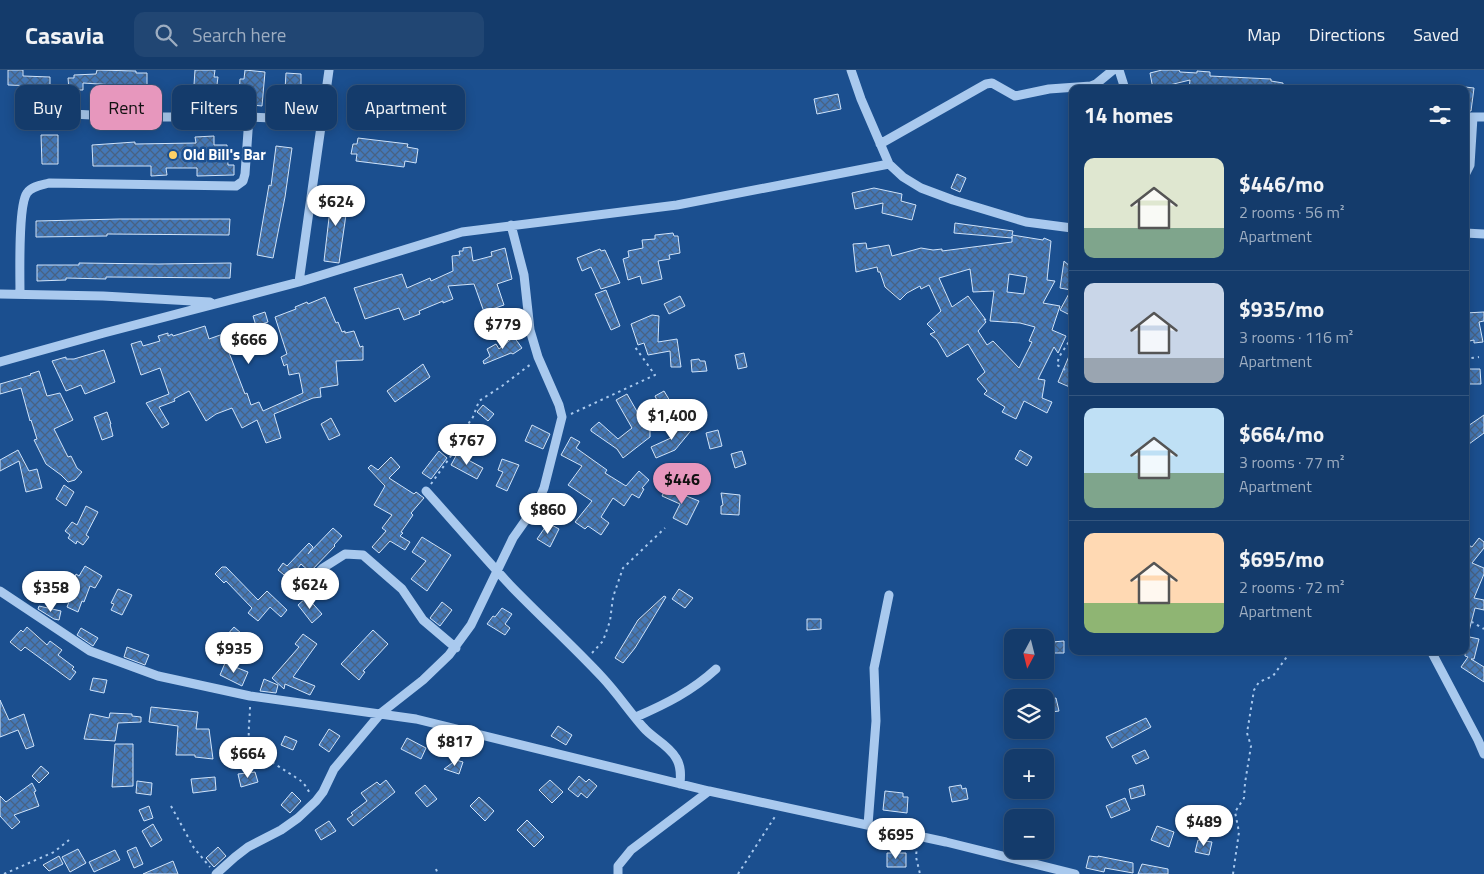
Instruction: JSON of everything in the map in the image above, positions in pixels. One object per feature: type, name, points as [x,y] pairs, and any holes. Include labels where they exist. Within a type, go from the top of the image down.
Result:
[{"type":"street","points":[[327,85],[329,70]]},
{"type":"street","points":[[851,70],[861,99],[889,164],[904,177],[921,188],[953,200],[1026,222],[1069,228]]},
{"type":"street","points":[[1094,85],[1113,70]]},
{"type":"street","points":[[1119,70],[1124,85]]},
{"type":"street","points":[[880,144],[986,84],[992,83],[1015,96],[1050,89],[1069,88]]},
{"type":"street","points":[[80,114],[172,117]]},
{"type":"street","points":[[1469,167],[1469,117],[1484,117]]},
{"type":"street","points":[[20,294],[24,201],[27,193],[33,188],[49,183],[236,186],[243,181],[245,174],[248,130]]},
{"type":"street","points":[[299,282],[321,130]]},
{"type":"street","points":[[0,362],[299,282],[462,232],[677,205],[889,164]]},
{"type":"street","points":[[218,874],[248,847],[281,830],[298,818],[316,801],[323,792],[334,769],[381,713],[423,680],[456,648],[471,625],[513,538],[537,504],[561,427],[562,417],[559,405],[538,357],[528,320],[524,275],[511,225]]},
{"type":"street","points":[[1469,233],[1484,234]]},
{"type":"street","points":[[0,294],[103,296],[218,303]]},
{"type":"street","points":[[426,491],[497,569],[602,677],[648,733],[669,748],[676,758],[681,772],[680,784]]},
{"type":"street","points":[[302,589],[323,568],[345,554],[363,555],[402,589],[424,620],[456,648]]},
{"type":"street","points":[[0,591],[90,651],[158,676],[250,696],[381,713],[460,729],[709,791],[918,835],[1075,874]]},
{"type":"street","points":[[868,824],[876,721],[874,668],[889,595]]},
{"type":"street","points":[[1433,655],[1481,736],[1484,754]]},
{"type":"street","points":[[636,717],[662,706],[699,684],[716,669]]},
{"type":"street","points":[[618,874],[618,866],[631,850],[709,791]]},
{"type":"path","points":[[1069,342],[1059,357],[1058,365],[1069,372]]},
{"type":"path","points":[[562,417],[655,375],[635,347]]},
{"type":"path","points":[[426,491],[453,453],[462,433],[473,417],[479,401],[502,386],[538,357]]},
{"type":"path","points":[[1469,358],[1479,357]]},
{"type":"path","points":[[584,660],[603,641],[610,621],[613,597],[623,568],[665,528]]},
{"type":"path","points":[[1469,621],[1484,628]]},
{"type":"path","points":[[1233,874],[1240,832],[1235,812],[1244,798],[1251,746],[1247,733],[1254,690],[1259,682],[1273,676],[1288,655]]},
{"type":"path","points":[[250,696],[250,741],[256,749],[279,768],[302,782],[316,801]]},
{"type":"path","points":[[171,806],[194,848],[218,874]]},
{"type":"path","points":[[738,874],[782,806]]},
{"type":"path","points":[[918,835],[916,857],[920,874]]},
{"type":"path","points":[[4,874],[54,852],[69,840]]},
{"type":"path","points":[[15,869],[18,874]]},
{"type":"path","points":[[436,869],[438,874]]},
{"type":"building","points":[[8,70],[23,70],[23,76],[50,77],[50,85],[8,85]]},
{"type":"building","points":[[97,70],[147,73],[147,85],[83,83],[83,90],[80,90],[80,85],[69,85],[68,78],[74,78],[74,75],[96,74]]},
{"type":"building","points":[[195,70],[215,70],[214,77],[218,77],[217,85],[194,85]]},
{"type":"building","points":[[245,70],[265,72],[262,106],[256,105],[256,85],[240,85],[240,79],[244,79]]},
{"type":"building","points":[[1162,70],[1197,73],[1197,71],[1210,72],[1210,76],[1271,79],[1271,81],[1283,83],[1283,85],[1189,85],[1190,80],[1169,85],[1152,85],[1150,73]]},
{"type":"building","points":[[286,73],[301,74],[301,85],[285,85]]},
{"type":"building","points":[[1469,87],[1474,88],[1471,111],[1469,111]]},
{"type":"building","points":[[838,94],[841,109],[817,114],[814,99]]},
{"type":"building","points":[[41,135],[58,135],[58,164],[42,164]]},
{"type":"building","points":[[214,136],[214,145],[227,145],[228,165],[234,165],[234,175],[197,176],[197,168],[166,168],[167,175],[151,176],[151,166],[93,166],[92,145],[135,142],[135,144],[196,143],[195,137]]},
{"type":"building","points":[[358,138],[408,144],[407,147],[418,149],[416,163],[405,161],[404,167],[356,161],[357,154],[351,154],[353,144],[357,144]]},
{"type":"building","points":[[276,146],[292,148],[273,258],[257,255],[269,185],[271,186]]},
{"type":"building","points":[[957,174],[966,178],[960,192],[951,188]]},
{"type":"building","points":[[874,188],[902,194],[901,201],[916,205],[912,220],[882,213],[883,203],[855,209],[852,193]]},
{"type":"building","points":[[332,192],[349,194],[339,263],[324,261]]},
{"type":"building","points":[[230,219],[229,235],[107,234],[107,236],[36,237],[36,221]]},
{"type":"building","points":[[955,223],[1013,231],[1012,235],[1043,240],[1044,238],[1051,241],[1047,280],[1055,281],[1043,303],[1060,306],[1052,330],[1066,336],[1058,353],[1054,347],[1038,379],[1045,380],[1042,398],[1052,402],[1047,413],[1024,401],[1016,419],[1002,412],[1005,407],[984,394],[987,391],[977,379],[985,372],[968,344],[947,357],[937,340],[930,334],[935,332],[927,324],[941,311],[929,285],[921,289],[920,286],[907,293],[900,300],[885,287],[877,267],[856,272],[853,244],[866,243],[867,249],[889,245],[892,256],[921,248],[942,249],[942,251],[1012,242],[1012,238],[954,233]],"holes":[[[970,269],[973,292],[994,291],[990,321],[1020,323],[1035,327],[1029,341],[1032,342],[1019,368],[993,341],[987,345],[978,331],[986,322],[984,319],[986,320],[968,296],[952,307],[939,278]],[[1009,274],[1027,277],[1024,294],[1007,292]]]},
{"type":"building","points":[[673,233],[674,236],[678,236],[680,253],[669,255],[670,259],[658,261],[662,279],[642,284],[640,276],[628,280],[623,259],[629,257],[628,251],[643,248],[642,240],[655,239],[655,235]]},
{"type":"building","points":[[471,247],[473,261],[492,256],[491,252],[505,248],[512,279],[497,284],[504,305],[484,312],[474,284],[448,286],[453,299],[419,311],[420,314],[404,320],[399,308],[365,319],[354,288],[402,274],[407,288],[430,278],[431,281],[453,271],[452,256],[460,255],[459,251],[463,251],[463,248]]},
{"type":"building","points":[[600,249],[601,251],[605,250],[620,283],[601,289],[591,267],[582,271],[577,258]]},
{"type":"building","points":[[1064,261],[1069,265],[1069,290],[1060,288]]},
{"type":"building","points":[[79,263],[231,263],[230,278],[106,277],[106,279],[66,278],[66,280],[37,281],[37,265],[79,265]]},
{"type":"building","points":[[606,290],[620,326],[611,330],[595,294]]},
{"type":"building","points":[[1069,294],[1069,314],[1060,310]]},
{"type":"building","points":[[680,296],[685,306],[669,314],[664,304]]},
{"type":"building","points":[[325,297],[342,332],[354,331],[360,347],[363,346],[363,360],[336,361],[338,385],[320,388],[321,397],[313,398],[274,414],[281,438],[266,443],[257,420],[242,428],[232,408],[216,414],[206,421],[189,391],[174,399],[175,401],[159,407],[169,424],[162,428],[146,403],[169,394],[160,368],[141,375],[131,344],[141,341],[143,346],[160,341],[158,336],[168,333],[168,336],[172,334],[173,336],[205,326],[209,339],[237,329],[241,346],[228,350],[251,405],[259,402],[263,411],[303,393],[299,373],[289,375],[287,364],[284,366],[281,357],[287,354],[275,317],[296,309],[295,307],[307,302],[308,304]]},
{"type":"building","points":[[265,312],[268,322],[256,326],[253,316]]},
{"type":"building","points":[[1484,312],[1484,321],[1479,322],[1483,342],[1474,343],[1474,340],[1469,341],[1469,313]]},
{"type":"building","points":[[652,315],[659,316],[658,342],[677,339],[681,367],[671,367],[670,351],[648,355],[644,343],[638,345],[631,324]]},
{"type":"building","points":[[514,337],[522,348],[513,354],[511,353],[484,364],[483,361],[490,356],[487,349],[496,344],[499,349]]},
{"type":"building","points":[[104,350],[115,382],[85,394],[81,385],[66,391],[52,361],[66,357],[66,359],[74,359]]},
{"type":"building","points":[[744,353],[747,367],[738,369],[735,355]]},
{"type":"building","points":[[1069,356],[1069,387],[1058,382]]},
{"type":"building","points":[[699,359],[700,361],[705,361],[707,371],[692,372],[691,360]]},
{"type":"building","points":[[423,364],[430,377],[395,402],[387,391]]},
{"type":"building","points":[[1469,369],[1480,369],[1481,384],[1469,384]]},
{"type":"building","points":[[39,371],[47,396],[60,393],[73,420],[54,429],[68,457],[71,456],[77,468],[82,472],[75,480],[68,482],[46,464],[34,440],[37,439],[21,388],[0,394],[0,384]]},
{"type":"building","points":[[664,391],[670,401],[660,407],[655,396]]},
{"type":"building","points":[[627,394],[647,429],[650,429],[650,437],[623,458],[617,449],[591,431],[591,429],[599,422],[618,439],[632,428],[616,400]]},
{"type":"building","points":[[483,405],[494,414],[488,421],[477,412]]},
{"type":"building","points":[[107,412],[113,436],[102,440],[94,417]]},
{"type":"building","points":[[1484,415],[1484,433],[1469,444],[1469,425]]},
{"type":"building","points":[[331,418],[340,435],[329,440],[321,424]]},
{"type":"building","points":[[681,424],[682,426],[685,425],[687,430],[694,427],[675,450],[656,458],[651,447],[673,437],[669,429]]},
{"type":"building","points":[[532,425],[550,434],[543,449],[525,441]]},
{"type":"building","points":[[718,430],[722,446],[710,449],[706,433]]},
{"type":"building","points":[[571,437],[580,442],[576,448],[607,470],[605,473],[626,486],[639,471],[649,480],[642,488],[644,489],[639,498],[632,494],[624,506],[613,498],[601,517],[609,523],[601,535],[588,526],[585,529],[575,522],[592,501],[568,485],[582,466],[561,455]]},
{"type":"building","points":[[18,450],[29,471],[37,469],[42,488],[26,492],[19,461],[0,471],[0,460]]},
{"type":"building","points":[[1020,450],[1032,457],[1027,466],[1015,459]]},
{"type":"building","points":[[439,451],[447,458],[431,479],[422,473]]},
{"type":"building","points":[[742,451],[746,464],[735,468],[731,454]]},
{"type":"building","points":[[457,454],[483,468],[477,479],[451,465]]},
{"type":"building","points":[[391,457],[400,467],[389,478],[424,498],[411,513],[413,515],[401,532],[403,533],[400,536],[410,542],[405,550],[390,541],[379,553],[372,547],[386,531],[382,528],[392,515],[374,505],[385,486],[368,468],[371,465],[378,470]]},
{"type":"building","points":[[502,459],[519,465],[507,491],[496,486],[503,472],[498,470]]},
{"type":"building","points":[[64,485],[74,492],[66,506],[56,499]]},
{"type":"building","points":[[666,488],[699,501],[687,525],[673,518],[680,504],[662,496]]},
{"type":"building","points":[[721,493],[740,495],[739,515],[721,514],[721,506],[723,505]]},
{"type":"building","points":[[86,506],[98,512],[86,535],[89,537],[83,545],[77,541],[76,544],[68,538],[70,535],[65,531],[72,522],[77,525]]},
{"type":"building","points":[[548,523],[559,529],[550,547],[537,539]]},
{"type":"building","points":[[333,528],[342,536],[310,572],[301,564],[289,579],[278,570],[283,563],[287,566],[309,543],[313,547],[308,554]]},
{"type":"building","points":[[422,537],[451,555],[427,591],[411,579],[426,561],[412,552]]},
{"type":"building","points":[[1479,538],[1484,542],[1484,548],[1472,563],[1484,568],[1484,574],[1474,598],[1484,600],[1484,610],[1475,608],[1469,631],[1469,545],[1472,547]]},
{"type":"building","points":[[85,566],[102,576],[95,588],[90,586],[78,612],[67,607],[72,594],[69,593],[76,574],[79,576]]},
{"type":"building","points":[[222,567],[226,567],[258,600],[267,591],[287,610],[281,617],[270,607],[258,621],[248,613],[252,608],[226,581],[224,583],[215,574]]},
{"type":"building","points":[[118,589],[132,595],[122,615],[111,610],[114,604],[111,603]]},
{"type":"building","points":[[679,589],[693,598],[685,608],[672,599]]},
{"type":"building","points":[[664,596],[666,597],[635,648],[623,663],[615,658],[638,620]]},
{"type":"building","points":[[307,597],[322,614],[312,623],[298,605]]},
{"type":"building","points":[[442,602],[452,610],[440,626],[430,618]]},
{"type":"building","points":[[39,606],[61,611],[59,620],[38,609]]},
{"type":"building","points":[[502,608],[512,614],[505,624],[510,628],[505,635],[487,624]]},
{"type":"building","points":[[807,619],[821,619],[821,629],[807,630]]},
{"type":"building","points":[[27,627],[47,645],[50,641],[62,650],[58,655],[74,667],[72,669],[76,672],[70,680],[25,647],[21,651],[10,642],[21,630],[23,632]]},
{"type":"building","points":[[234,627],[258,651],[253,662],[228,640],[229,638],[226,636]]},
{"type":"building","points":[[81,628],[98,638],[93,646],[77,635]]},
{"type":"building","points":[[373,630],[388,644],[363,671],[365,672],[359,680],[341,664]]},
{"type":"building","points":[[303,634],[317,644],[293,677],[315,686],[310,695],[285,684],[284,689],[272,678],[299,647],[295,644]]},
{"type":"building","points":[[1469,637],[1479,639],[1474,659],[1471,659],[1484,667],[1484,682],[1461,667],[1468,657],[1465,656],[1469,655]]},
{"type":"building","points":[[1064,641],[1064,653],[1054,653],[1054,642]]},
{"type":"building","points":[[127,647],[149,655],[145,665],[124,657]]},
{"type":"building","points":[[225,663],[248,672],[242,686],[220,675]]},
{"type":"building","points":[[93,678],[107,680],[104,693],[90,690]]},
{"type":"building","points":[[264,679],[278,685],[276,693],[260,691]]},
{"type":"building","points":[[1054,698],[1056,698],[1059,711],[1054,712]]},
{"type":"building","points":[[0,700],[9,720],[24,714],[34,746],[26,749],[18,730],[0,737]]},
{"type":"building","points":[[151,707],[198,712],[196,729],[209,729],[213,759],[195,757],[195,755],[176,755],[178,726],[149,722]]},
{"type":"building","points":[[110,713],[132,714],[132,716],[141,717],[141,722],[118,723],[115,741],[84,739],[90,714],[109,718]]},
{"type":"building","points":[[1146,718],[1151,727],[1112,748],[1106,737]]},
{"type":"building","points":[[558,726],[572,735],[566,745],[551,736]]},
{"type":"building","points":[[329,729],[340,736],[329,752],[319,745]]},
{"type":"building","points":[[285,736],[297,741],[293,750],[281,745]]},
{"type":"building","points":[[407,738],[426,748],[421,759],[401,749]]},
{"type":"building","points":[[115,744],[133,744],[133,786],[112,787]]},
{"type":"building","points":[[1145,750],[1149,758],[1136,764],[1132,756]]},
{"type":"building","points":[[456,760],[463,762],[459,774],[444,769]]},
{"type":"building","points":[[41,766],[49,773],[39,783],[32,776]]},
{"type":"building","points":[[255,772],[258,782],[241,787],[238,774]]},
{"type":"building","points":[[579,776],[586,782],[589,779],[597,786],[587,798],[581,793],[578,797],[568,789]]},
{"type":"building","points":[[215,777],[216,790],[193,793],[191,779]]},
{"type":"building","points":[[386,780],[395,792],[353,826],[347,819],[353,815],[351,813],[367,801],[361,793],[377,782],[380,785]]},
{"type":"building","points":[[550,780],[563,792],[552,803],[539,790]]},
{"type":"building","points":[[137,781],[152,783],[151,795],[136,793]]},
{"type":"building","points":[[32,783],[39,806],[14,815],[20,822],[12,829],[0,816],[0,796],[6,802]]},
{"type":"building","points":[[425,785],[437,799],[427,807],[415,793]]},
{"type":"building","points":[[961,785],[962,789],[966,788],[968,799],[952,802],[949,787]]},
{"type":"building","points":[[1143,785],[1145,795],[1131,799],[1129,789]]},
{"type":"building","points":[[885,791],[903,793],[903,797],[908,797],[907,813],[883,810]]},
{"type":"building","points":[[292,792],[301,801],[290,813],[281,805]]},
{"type":"building","points":[[479,797],[494,811],[485,821],[470,806]]},
{"type":"building","points":[[1125,798],[1130,810],[1111,818],[1106,806]]},
{"type":"building","points":[[149,806],[153,818],[144,821],[139,810]]},
{"type":"building","points":[[527,820],[544,837],[534,847],[517,830]]},
{"type":"building","points":[[329,821],[336,831],[321,840],[315,830]]},
{"type":"building","points":[[153,824],[162,840],[151,847],[142,831]]},
{"type":"building","points":[[1157,826],[1174,832],[1169,847],[1151,840]]},
{"type":"building","points":[[1198,840],[1212,842],[1209,855],[1195,852]]},
{"type":"building","points":[[136,847],[143,864],[134,868],[127,851]]},
{"type":"building","points":[[218,847],[226,856],[214,867],[206,858]]},
{"type":"building","points":[[78,849],[86,863],[70,872],[62,857]]},
{"type":"building","points":[[115,850],[120,860],[94,872],[89,862]]},
{"type":"building","points":[[887,853],[906,853],[906,867],[887,867]]},
{"type":"building","points":[[59,856],[63,864],[49,871],[43,865]]},
{"type":"building","points":[[1089,856],[1133,863],[1133,873],[1105,868],[1104,872],[1086,868]]},
{"type":"building","points":[[173,861],[178,874],[143,874]]},
{"type":"building","points":[[1142,864],[1168,869],[1168,874],[1138,874]]},
{"type":"place","name":"Old Bill's Bar","points":[[173,155]]}]
